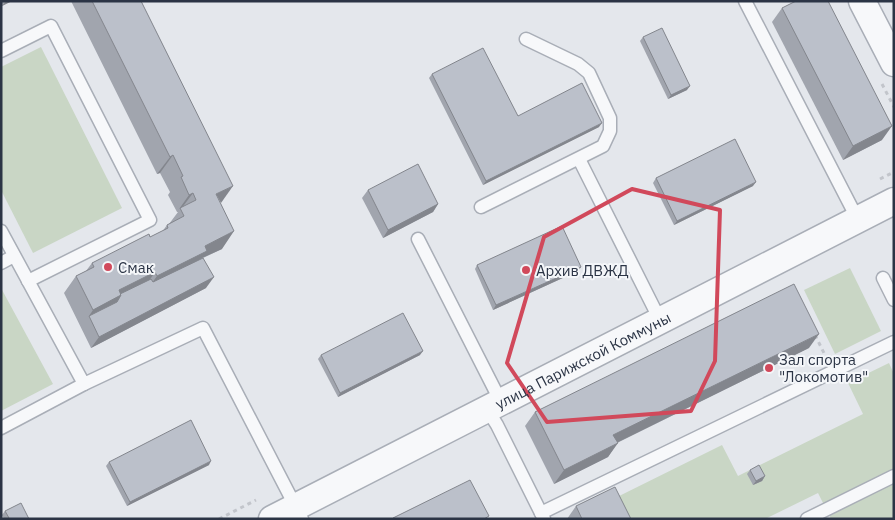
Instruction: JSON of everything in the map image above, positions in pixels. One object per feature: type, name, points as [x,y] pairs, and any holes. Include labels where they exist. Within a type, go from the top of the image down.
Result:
[{"type":"street","points":[[862,1],[894,63]]},
{"type":"street","name":"улица Парижской Коммуны","points":[[272,519],[299,513],[494,405],[894,201]]},
{"type":"lane","points":[[744,1],[858,220]]},
{"type":"lane","points":[[1,51],[51,26],[150,220],[28,281]]},
{"type":"lane","points":[[480,207],[603,146],[610,131],[610,118],[589,73],[578,64],[526,39]]},
{"type":"lane","points":[[579,159],[660,320]]},
{"type":"lane","points":[[1,232],[84,384]]},
{"type":"lane","points":[[418,239],[494,405],[497,425],[543,516],[894,342]]},
{"type":"lane","points":[[1,263],[14,256]]},
{"type":"lane","points":[[882,278],[894,300]]},
{"type":"lane","points":[[1,428],[84,384],[203,328],[299,513]]},
{"type":"lane","points":[[807,519],[894,476]]},
{"type":"path","points":[[812,328],[833,372]]},
{"type":"highlighted area","points":[[632,189],[720,210],[715,361],[691,411],[547,422],[507,363],[544,237]]},
{"type":"green space","points":[[41,47],[122,208],[33,253],[1,190],[1,67]]},
{"type":"green space","points":[[850,268],[881,331],[835,354],[804,290]]},
{"type":"green space","points":[[1,288],[53,384],[1,411]]},
{"type":"green space","points":[[889,363],[894,374],[894,519],[831,519],[818,493],[765,519],[610,519],[603,504],[722,445],[738,476],[863,414],[848,383]]},
{"type":"building","points":[[92,1],[141,1],[233,186],[216,194],[234,231],[205,246],[207,251],[157,276],[155,272],[119,290],[121,295],[93,310],[76,276],[94,267],[92,263],[149,234],[150,237],[168,228],[167,225],[184,216],[180,208],[196,200],[193,193],[189,195],[173,155],[170,157]]},
{"type":"building","points":[[796,1],[828,1],[892,126],[853,146],[782,8]]},
{"type":"building","points":[[662,28],[690,86],[671,95],[643,37]]},
{"type":"building","points":[[483,48],[518,116],[582,83],[602,123],[486,181],[432,74]]},
{"type":"building","points":[[735,139],[756,182],[677,221],[656,178]]},
{"type":"building","points":[[418,164],[438,204],[388,230],[368,190]]},
{"type":"building","name":"Архив ДВЖД","points":[[562,226],[581,267],[496,305],[477,265]]},
{"type":"building","points":[[203,258],[214,277],[99,337],[89,316],[117,302],[120,294],[151,279],[153,282]]},
{"type":"building","points":[[794,284],[819,334],[613,435],[618,443],[564,470],[535,412]]},
{"type":"building","points":[[403,313],[423,351],[340,393],[321,355]]},
{"type":"building","points":[[191,420],[211,461],[130,502],[109,462]]},
{"type":"building","points":[[759,465],[765,476],[756,481],[750,470]]},
{"type":"building","points":[[470,480],[489,516],[484,519],[393,519],[393,518]]},
{"type":"building","points":[[615,487],[631,519],[582,519],[576,506]]},
{"type":"building","points":[[21,503],[29,519],[7,519],[9,518],[5,511]]},
{"type":"place","name":"Смак","points":[[108,267]]},
{"type":"place","name":"Архив ДВЖД","points":[[526,270]]},
{"type":"place","name":"Зал спорта \"Локомотив\"","points":[[769,368]]}]
